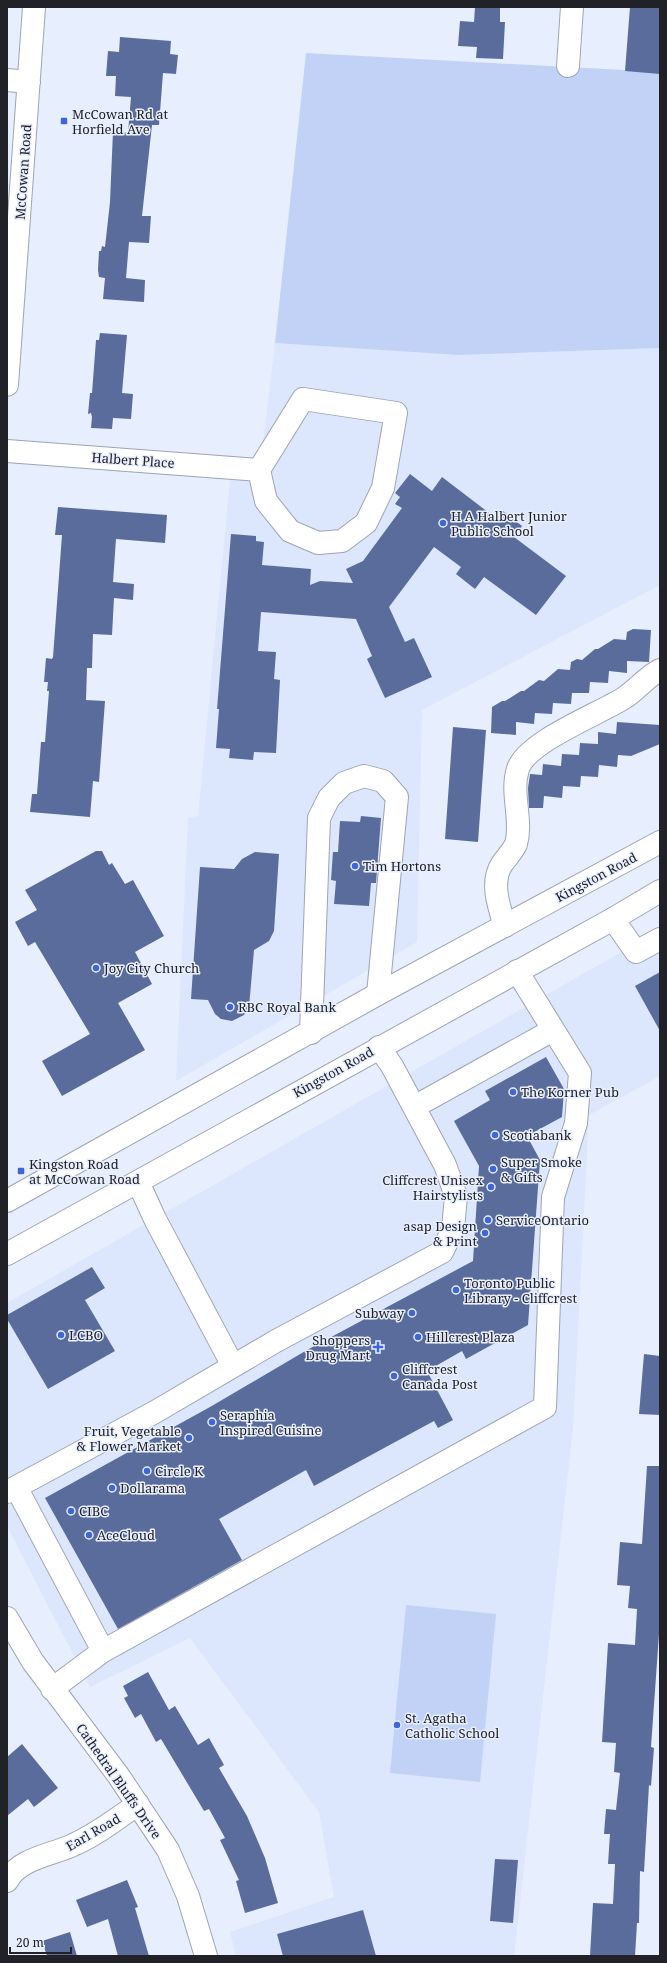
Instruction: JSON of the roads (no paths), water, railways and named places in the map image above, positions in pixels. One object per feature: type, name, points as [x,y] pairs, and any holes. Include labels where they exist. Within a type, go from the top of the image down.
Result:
[{"type":"main road","name":"McCowan Road","points":[[7,385],[34,7]]},
{"type":"main road","points":[[568,66],[572,7]]},
{"type":"main road","points":[[7,80],[29,82]]},
{"type":"main road","points":[[303,399],[396,413],[383,488],[366,523],[342,541],[318,543],[290,531],[266,501],[259,470],[303,399]]},
{"type":"main road","name":"Halbert Place","points":[[7,451],[259,470]]},
{"type":"main road","points":[[505,926],[496,897],[497,878],[500,866],[516,845],[515,779],[518,767],[525,756],[538,745],[626,697],[660,670]]},
{"type":"main road","points":[[311,1032],[319,818],[329,798],[344,783],[364,776],[383,781],[398,797],[378,994]]},
{"type":"main road","name":"Kingston Road","points":[[7,1201],[378,994],[660,842]]},
{"type":"main road","name":"Kingston Road","points":[[7,1254],[613,919],[660,891]]},
{"type":"main road","points":[[613,919],[636,952],[660,939]]},
{"type":"main road","points":[[52,1689],[103,1651],[545,1407],[553,1198],[576,1123],[580,1073],[552,1030],[517,971]]},
{"type":"main road","points":[[414,1107],[552,1030]]},
{"type":"main road","points":[[103,1651],[11,1489],[155,1412],[276,1341],[442,1252],[452,1230],[456,1196],[445,1165],[414,1107],[379,1047]]},
{"type":"main road","points":[[138,1182],[155,1219],[233,1366]]},
{"type":"main road","name":"Cathedral Bluffs Drive","points":[[7,1618],[33,1662],[138,1804],[168,1850],[188,1896],[206,1956]]},
{"type":"main road","name":"Earl Road","points":[[7,1881],[11,1874],[33,1860],[74,1845],[138,1804]]},
{"type":"place","name":"McCowan Rd at Horfield Ave","points":[[64,121]]},
{"type":"place","name":"H A Halbert Junior Public School","points":[[443,523]]},
{"type":"place","name":"Tim Hortons","points":[[355,866]]},
{"type":"place","name":"Joy City Church","points":[[96,968]]},
{"type":"place","name":"RBC Royal Bank","points":[[230,1007]]},
{"type":"place","name":"The Korner Pub","points":[[513,1092]]},
{"type":"place","name":"Scotiabank","points":[[495,1135]]},
{"type":"place","name":"Super Smoke & Gifts","points":[[493,1169]]},
{"type":"place","name":"Kingston Road at McCowan Road","points":[[21,1171]]},
{"type":"place","name":"Cliffcrest Unisex Hairstylists","points":[[491,1187]]},
{"type":"place","name":"ServiceOntario","points":[[488,1220]]},
{"type":"place","name":"asap Design & Print","points":[[485,1233]]},
{"type":"place","name":"Toronto Public Library - Cliffcrest","points":[[456,1290]]},
{"type":"place","name":"Subway","points":[[412,1313]]},
{"type":"place","name":"LCBO","points":[[61,1335]]},
{"type":"place","name":"Hillcrest Plaza","points":[[418,1337]]},
{"type":"place","name":"Shoppers Drug Mart","points":[[378,1347]]},
{"type":"place","name":"Cliffcrest Canada Post","points":[[394,1376]]},
{"type":"place","name":"Seraphia Inspired Cuisine","points":[[212,1422]]},
{"type":"place","name":"Fruit, Vegetable & Flower Market","points":[[189,1438]]},
{"type":"place","name":"Circle K","points":[[147,1471]]},
{"type":"place","name":"Dollarama","points":[[112,1488]]},
{"type":"place","name":"CIBC","points":[[71,1511]]},
{"type":"place","name":"AceCloud","points":[[89,1535]]},
{"type":"place","name":"St. Agatha Catholic School","points":[[397,1725]]}]
